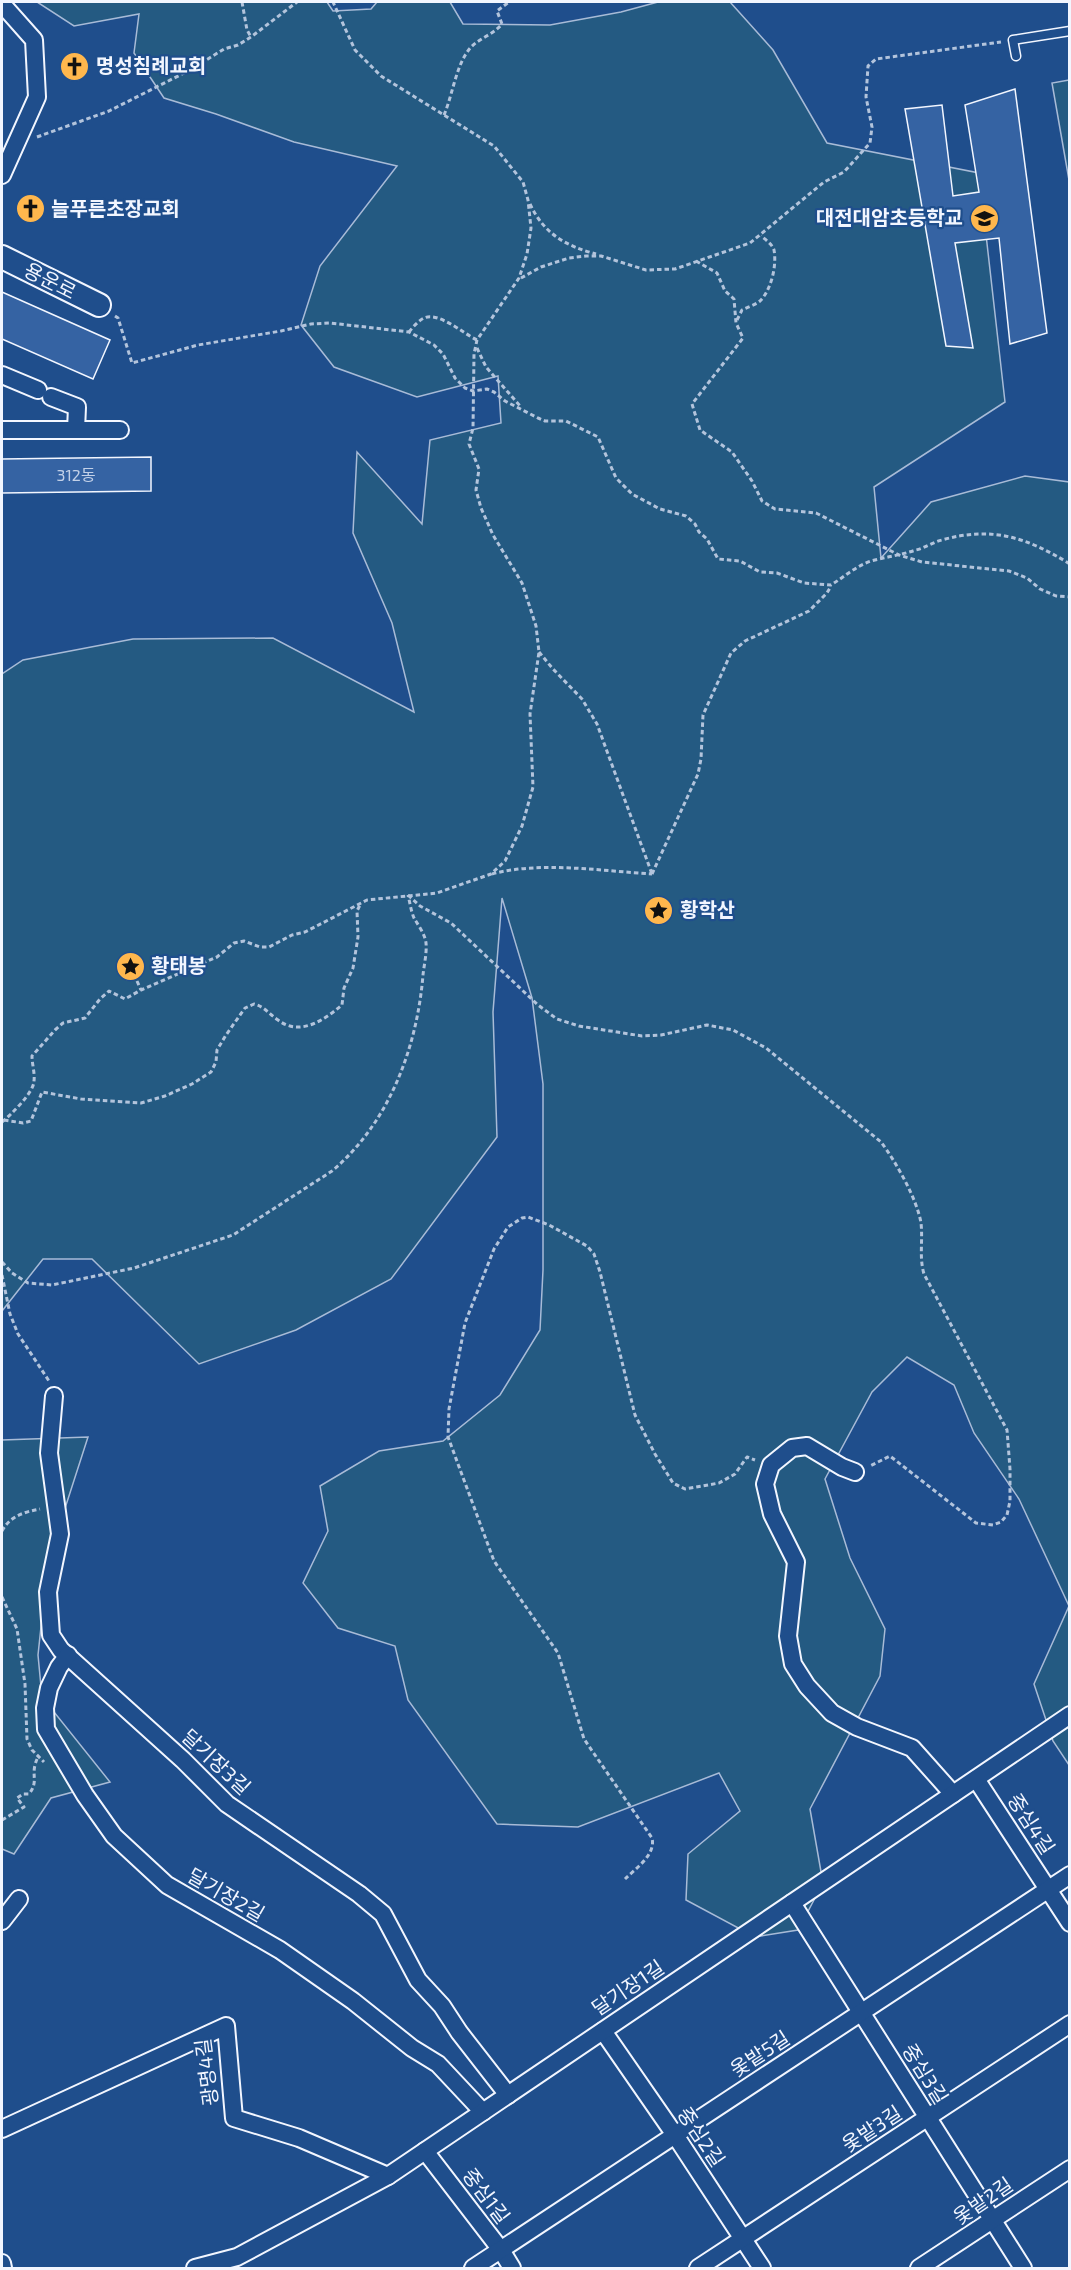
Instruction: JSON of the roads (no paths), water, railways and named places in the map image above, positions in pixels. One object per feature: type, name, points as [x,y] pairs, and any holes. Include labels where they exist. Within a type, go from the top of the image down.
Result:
[{"type":"main road","name":"용운로","points":[[2,257],[99,306]]},
{"type":"street","points":[[2,4],[34,40],[37,97],[2,175]]},
{"type":"street","points":[[2,375],[77,407],[76,430]]},
{"type":"street","points":[[2,430],[120,430]]},
{"type":"street","name":"달기장3길","points":[[54,1396],[49,1453],[60,1534],[48,1592],[51,1635],[61,1650],[228,1804],[359,1894],[383,1914],[418,1980],[442,2006],[459,2032],[508,2095]]},
{"type":"street","points":[[855,1472],[807,1446],[792,1448],[771,1465],[765,1484],[772,1514],[796,1562],[788,1636],[793,1664],[807,1686],[832,1713],[857,1727],[912,1748],[953,1794]]},
{"type":"street","name":"달기장2길","points":[[68,1655],[59,1667],[49,1688],[45,1708],[46,1730],[85,1795],[114,1836],[167,1885],[280,1950],[353,2001],[412,2048],[438,2064],[483,2112]]},
{"type":"street","name":"달기장1길","points":[[195,2268],[241,2263],[388,2176],[1070,1716]]},
{"type":"street","name":"중심4길","points":[[976,1779],[1070,1923]]},
{"type":"street","name":"옻밭5길","points":[[474,2268],[1070,1875]]},
{"type":"street","points":[[2,1921],[19,1899]]},
{"type":"street","name":"중심3길","points":[[792,1903],[1023,2268]]},
{"type":"street","name":"옻밭3길","points":[[698,2268],[1070,2024]]},
{"type":"street","name":"광명4길","points":[[2,2129],[226,2026],[234,2118],[299,2138],[388,2176]]},
{"type":"street","name":"중심2길","points":[[603,2031],[675,2135],[762,2268]]},
{"type":"street","name":"중심1길","points":[[425,2151],[501,2250],[512,2268]]},
{"type":"street","name":"옻밭2길","points":[[919,2268],[1070,2169]]},
{"type":"street","points":[[2,2263],[3,2268]]},
{"type":"lane","points":[[1016,56],[1013,40],[1070,31]]},
{"type":"place","name":"명성침례교회","points":[[75,66]]},
{"type":"place","name":"늘푸른초장교회","points":[[30,209]]},
{"type":"place","name":"대전대암초등학교","points":[[984,218]]},
{"type":"place","name":"황학산","points":[[659,910]]},
{"type":"place","name":"황태봉","points":[[130,966]]}]
